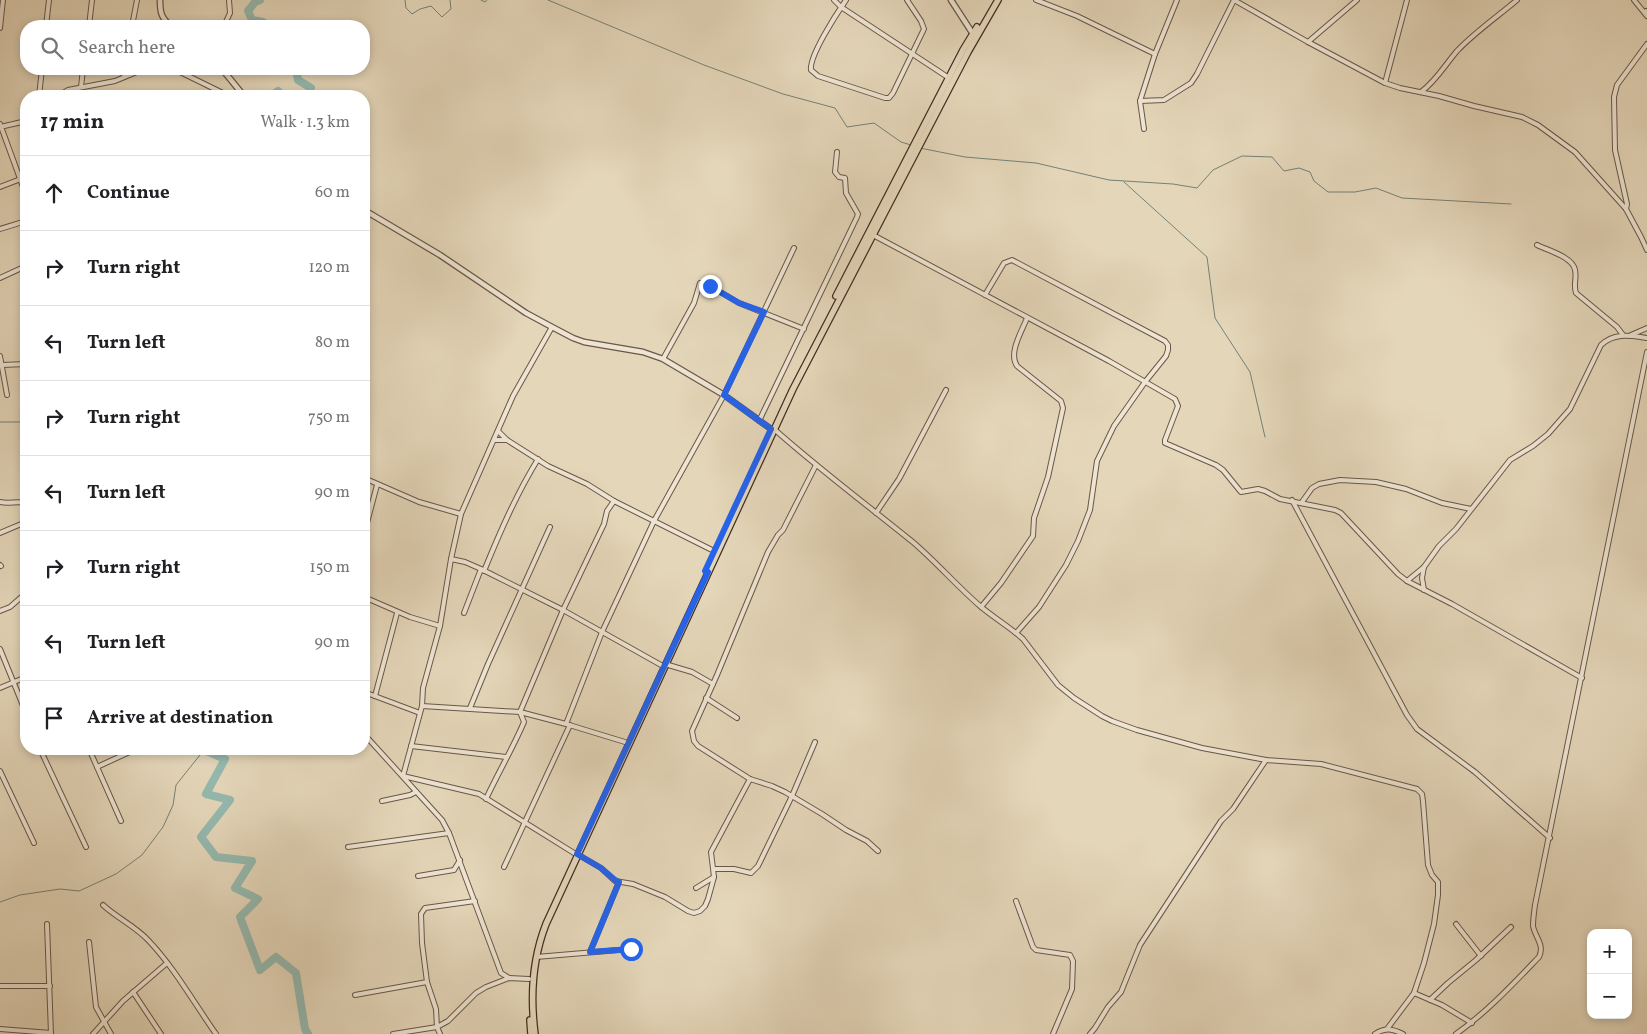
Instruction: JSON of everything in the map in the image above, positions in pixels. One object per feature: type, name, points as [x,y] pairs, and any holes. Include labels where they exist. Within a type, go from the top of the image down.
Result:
[{"type":"main road","points":[[531,1034],[528,999],[529,978],[533,953],[542,923],[706,572],[789,388],[949,78],[994,0]]},
{"type":"main road","points":[[706,572],[714,551],[772,429],[971,45],[998,0]]},
{"type":"main road","points":[[535,1034],[532,997],[536,957],[546,924],[625,742],[663,664]]},
{"type":"street","points":[[0,28],[3,0]]},
{"type":"street","points":[[47,20],[49,0]]},
{"type":"street","points":[[90,20],[92,0]]},
{"type":"street","points":[[133,20],[137,0]]},
{"type":"street","points":[[160,0],[160,13],[164,20]]},
{"type":"street","points":[[227,20],[230,13],[229,0]]},
{"type":"street","points":[[834,0],[841,7],[949,78]]},
{"type":"street","points":[[846,0],[832,21],[810,66],[813,73],[818,76],[885,98],[889,98],[893,93],[924,29],[907,0]]},
{"type":"street","points":[[951,0],[973,34]]},
{"type":"street","points":[[1036,0],[1077,16],[1155,54]]},
{"type":"street","points":[[1144,129],[1140,101],[1155,54],[1177,0]]},
{"type":"street","points":[[1140,101],[1164,100],[1191,83],[1234,0],[1385,83],[1474,106],[1514,114],[1538,125],[1575,152],[1626,209],[1647,250]]},
{"type":"street","points":[[1308,42],[1357,0]]},
{"type":"street","points":[[1385,83],[1407,0]]},
{"type":"street","points":[[1421,92],[1436,80],[1456,52],[1467,41],[1517,0]]},
{"type":"street","points":[[1636,2],[1647,12]]},
{"type":"street","points":[[1636,2],[1647,16]]},
{"type":"street","points":[[1626,209],[1627,204],[1614,150],[1614,97],[1617,85],[1647,44]]},
{"type":"street","points":[[40,90],[41,75]]},
{"type":"street","points":[[81,87],[83,75]]},
{"type":"street","points":[[68,90],[115,81],[129,75]]},
{"type":"street","points":[[186,75],[217,90]]},
{"type":"street","points":[[227,75],[239,90]]},
{"type":"street","points":[[0,187],[19,179],[0,126],[20,123]]},
{"type":"street","points":[[759,421],[858,217],[846,193],[846,178],[839,177],[835,172],[837,152]]},
{"type":"street","points":[[370,214],[440,255],[526,313],[573,338],[584,342],[643,352],[663,358],[724,395],[772,429],[940,566],[981,607],[1016,633],[1027,644],[1058,685],[1102,716],[1137,730],[1202,748],[1266,760],[1321,764],[1418,789],[1422,794],[1428,865],[1432,875],[1438,882],[1438,895],[1430,940],[1414,992],[1387,1029]]},
{"type":"street","points":[[0,229],[20,223]]},
{"type":"street","points":[[872,235],[1109,361],[1175,399],[1178,406],[1165,440],[1166,444],[1216,465],[1223,470],[1240,492],[1258,489],[1265,490],[1280,499],[1330,508],[1341,513],[1398,574],[1407,581],[1582,678]]},
{"type":"street","points":[[1537,244],[1569,260],[1576,271],[1574,287],[1576,293],[1617,327],[1623,335]]},
{"type":"street","points":[[504,867],[568,724],[602,632],[654,521],[724,395],[794,248]]},
{"type":"street","points":[[985,295],[1004,263],[1012,260],[1165,341],[1168,345],[1166,356],[1114,426],[1098,461],[1090,510],[1078,542],[1066,565],[1039,607],[1016,633]]},
{"type":"street","points":[[0,278],[20,269]]},
{"type":"street","points":[[663,358],[694,303],[700,283],[705,283],[739,303],[804,329]]},
{"type":"street","points":[[981,607],[1002,583],[1034,536],[1034,518],[1048,477],[1063,408],[1061,401],[1014,362],[1014,351],[1028,318]]},
{"type":"street","points":[[403,776],[422,706],[423,688],[440,626],[451,559],[461,514],[513,396],[552,327]]},
{"type":"street","points":[[1629,336],[1647,328]]},
{"type":"street","points":[[1407,581],[1424,567],[1439,546],[1456,529],[1492,485],[1510,460],[1548,434],[1565,416],[1601,345],[1607,339],[1623,335],[1647,338]]},
{"type":"street","points":[[1456,1034],[1472,1023],[1519,978],[1539,957],[1541,952],[1541,946],[1533,927],[1534,918],[1647,352]]},
{"type":"street","points":[[0,356],[7,395]]},
{"type":"street","points":[[2,365],[20,364]]},
{"type":"street","points":[[876,513],[899,479],[946,390]]},
{"type":"street","points":[[498,431],[507,440],[538,459],[587,484],[614,501],[714,551]]},
{"type":"street","points":[[494,440],[507,440]]},
{"type":"street","points":[[464,613],[519,491],[538,459]]},
{"type":"street","points":[[816,465],[783,530],[768,552],[692,731],[694,741],[698,746],[750,779],[772,786],[792,796],[839,826],[867,841],[878,851]]},
{"type":"street","points":[[1302,502],[1312,488],[1319,484],[1340,480],[1376,482],[1406,489],[1442,503],[1471,509]]},
{"type":"street","points":[[370,481],[419,502],[461,514]]},
{"type":"street","points":[[370,511],[377,485]]},
{"type":"street","points":[[1292,500],[1402,707],[1417,729],[1475,772],[1550,838]]},
{"type":"street","points":[[486,799],[524,722],[520,712],[604,524],[607,511],[614,501]]},
{"type":"street","points":[[0,502],[9,504],[20,502]]},
{"type":"street","points":[[0,532],[20,524]]},
{"type":"street","points":[[470,708],[550,527]]},
{"type":"street","points":[[451,559],[465,562],[483,570],[564,610],[663,664],[692,672],[713,684]]},
{"type":"street","points":[[1424,567],[1422,578],[1424,590]]},
{"type":"street","points":[[0,610],[10,607],[20,598]]},
{"type":"street","points":[[370,600],[397,612],[440,626]]},
{"type":"street","points":[[375,696],[397,612]]},
{"type":"street","points":[[0,649],[20,696]]},
{"type":"street","points":[[0,688],[20,680]]},
{"type":"street","points":[[370,694],[420,713]]},
{"type":"street","points":[[706,698],[737,718]]},
{"type":"street","points":[[422,706],[520,712],[568,724],[625,742]]},
{"type":"street","points":[[370,740],[442,820],[460,860],[501,973],[509,978]]},
{"type":"street","points":[[714,869],[734,869],[751,872],[758,866],[792,796],[815,742]]},
{"type":"street","points":[[411,746],[506,757]]},
{"type":"street","points":[[43,755],[86,847]]},
{"type":"street","points":[[92,755],[121,821]]},
{"type":"street","points":[[97,767],[123,755]]},
{"type":"street","points":[[1090,1034],[1096,1028],[1108,1007],[1121,992],[1140,945],[1221,821],[1233,809],[1266,760]]},
{"type":"street","points":[[0,771],[34,843]]},
{"type":"street","points":[[403,776],[479,794],[601,868],[615,880],[633,884],[657,893],[688,911],[694,912],[700,911],[705,906],[714,877],[711,852],[750,779]]},
{"type":"street","points":[[382,801],[416,792]]},
{"type":"street","points":[[348,847],[449,834]]},
{"type":"street","points":[[418,876],[454,870],[460,860]]},
{"type":"street","points":[[696,888],[714,877]]},
{"type":"street","points":[[590,952],[619,882]]},
{"type":"street","points":[[440,1034],[436,1009],[428,982],[422,943],[422,910],[475,901]]},
{"type":"street","points":[[1016,901],[1033,947],[1036,950],[1070,955],[1073,961],[1072,989],[1052,1034]]},
{"type":"street","points":[[103,905],[142,934],[167,963],[216,1034]]},
{"type":"street","points":[[0,1029],[51,1033],[47,924]]},
{"type":"street","points":[[1456,924],[1480,956]]},
{"type":"street","points":[[1430,1000],[1511,927]]},
{"type":"street","points":[[89,942],[96,1007],[111,1034]]},
{"type":"street","points":[[536,957],[631,949]]},
{"type":"street","points":[[92,1034],[133,992],[167,963]]},
{"type":"street","points":[[393,1034],[438,1027],[448,1021],[476,993],[486,987],[509,978],[529,978]]},
{"type":"street","points":[[355,995],[428,982]]},
{"type":"street","points":[[0,986],[50,986]]},
{"type":"street","points":[[133,992],[161,1034]]},
{"type":"street","points":[[1414,992],[1472,1023]]},
{"type":"street","points":[[1375,1034],[1387,1029],[1404,1034]]},
{"type":"waterway","points":[[252,20],[248,11],[255,2],[260,0]]},
{"type":"waterway","points":[[405,0],[406,8],[412,14],[420,9],[431,6],[442,17],[451,9],[450,0]]},
{"type":"waterway","points":[[481,0],[485,2],[487,0]]},
{"type":"waterway","points":[[548,0],[704,65],[783,94],[835,108],[847,127],[874,123],[901,142],[911,145]]},
{"type":"waterway","points":[[297,75],[298,80],[311,88],[310,90]]},
{"type":"waterway","points":[[920,148],[965,157],[1036,163],[1109,180],[1173,184],[1197,188],[1213,170],[1242,156],[1272,157],[1284,171],[1299,168],[1310,172],[1314,181],[1328,192],[1355,192],[1376,188],[1402,198],[1511,204]]},
{"type":"waterway","points":[[1124,182],[1207,257],[1215,318],[1250,372],[1265,437]]},
{"type":"waterway","points":[[0,422],[20,422]]},
{"type":"waterway","points":[[0,902],[20,895],[60,889],[79,891],[116,874],[142,855],[163,827],[173,805],[176,785],[200,755]]},
{"type":"waterway","points":[[216,755],[225,759],[206,794],[230,800],[201,837],[216,857],[252,861],[235,888],[258,899],[240,917],[260,970],[276,957],[296,973],[305,1029],[308,1034]]},
{"type":"route","points":[[631,949],[590,952],[619,882],[601,868],[577,854],[708,572],[705,571],[771,429],[724,395],[764,312],[745,306],[710,286]]}]
